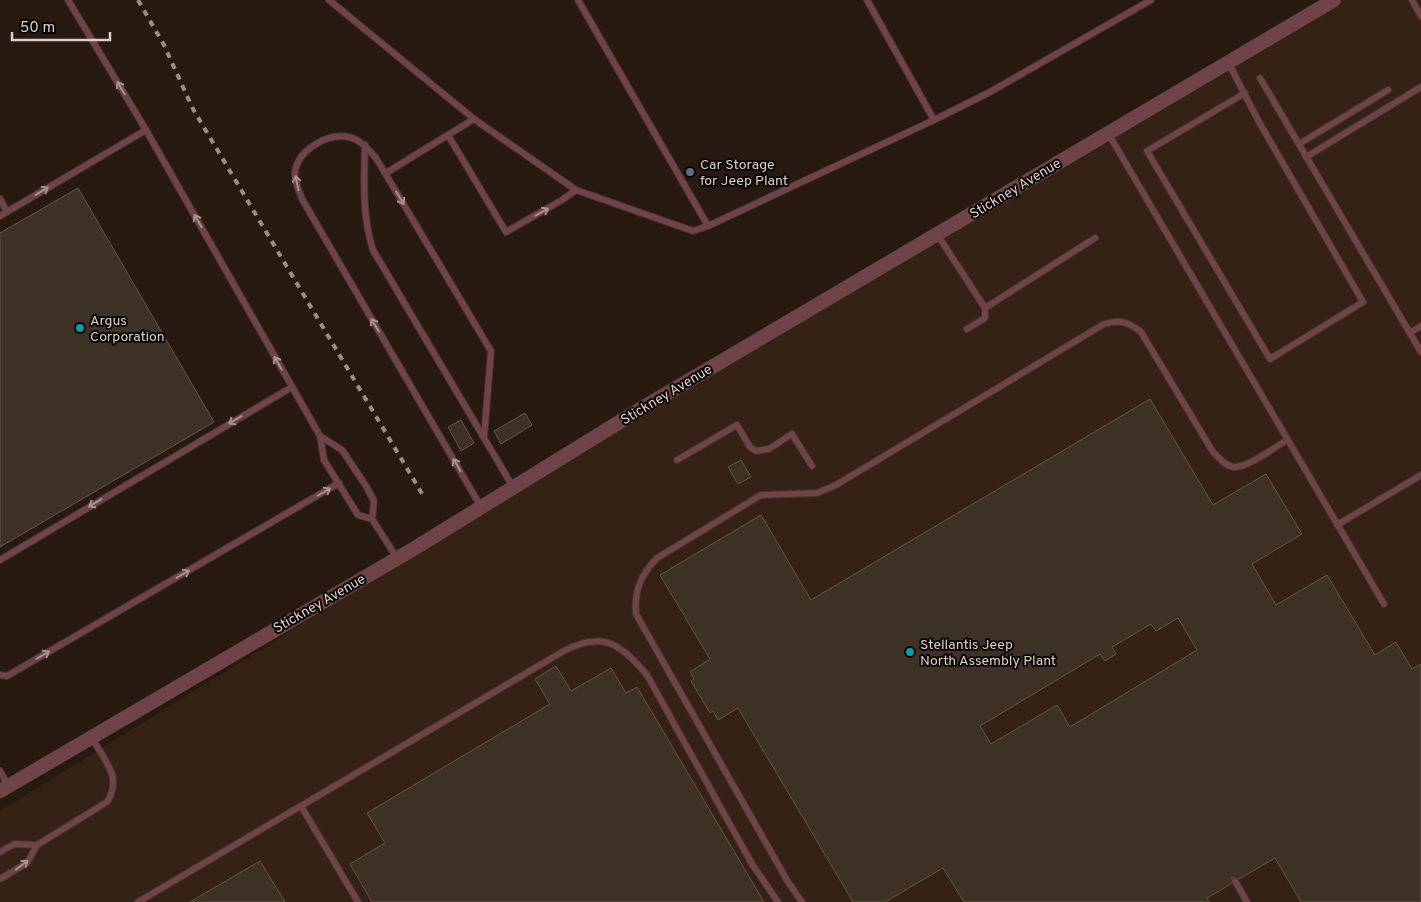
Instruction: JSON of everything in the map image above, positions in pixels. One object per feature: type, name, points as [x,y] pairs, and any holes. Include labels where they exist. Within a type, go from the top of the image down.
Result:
[{"type":"street","name":"Stickney Avenue","points":[[4,788],[396,558],[617,423],[1334,0]]},
{"type":"lane","points":[[68,0],[146,130],[320,436],[324,460],[358,515],[372,519]]},
{"type":"lane","points":[[329,0],[474,119],[576,190],[693,231],[708,226],[990,92],[1151,0]]},
{"type":"lane","points":[[578,0],[708,226]]},
{"type":"lane","points":[[867,0],[934,120]]},
{"type":"lane","points":[[1412,0],[1421,16]]},
{"type":"lane","points":[[1228,62],[1245,93],[1259,122],[1363,302],[1270,359],[1147,150],[1245,93]]},
{"type":"lane","points":[[1260,78],[1421,352]]},
{"type":"lane","points":[[1306,157],[1421,87]]},
{"type":"lane","points":[[1299,144],[1388,90]]},
{"type":"lane","points":[[386,173],[474,119]]},
{"type":"lane","points":[[0,216],[146,130]]},
{"type":"lane","points":[[1108,133],[1384,604]]},
{"type":"lane","points":[[448,135],[506,232],[576,190]]},
{"type":"lane","points":[[481,507],[318,227],[297,185],[295,172],[299,161],[316,144],[330,137],[349,137],[365,145],[386,173],[491,351],[484,438]]},
{"type":"lane","points":[[365,145],[364,210],[367,231],[373,250],[513,488]]},
{"type":"lane","points":[[0,199],[7,212]]},
{"type":"lane","points":[[937,234],[984,308],[985,318],[967,329]]},
{"type":"lane","points":[[984,308],[1095,238]]},
{"type":"lane","points":[[802,902],[783,874],[636,614],[635,600],[638,584],[645,570],[657,558],[761,495],[817,493],[836,485],[1104,324],[1116,320],[1130,324],[1141,332],[1214,452],[1222,461],[1234,467],[1244,465],[1287,440]]},
{"type":"lane","points":[[1410,333],[1421,326]]},
{"type":"lane","points":[[0,560],[292,387]]},
{"type":"lane","points":[[677,460],[737,425],[750,446],[756,451],[770,449],[792,434],[812,466]]},
{"type":"lane","points":[[320,436],[342,450],[366,486],[374,501],[372,519],[396,558]]},
{"type":"lane","points":[[1337,525],[1421,476]]},
{"type":"lane","points":[[0,675],[7,676],[339,483]]},
{"type":"lane","points":[[138,902],[580,642],[595,641],[613,643],[632,657],[647,675],[752,864],[778,902]]},
{"type":"lane","points":[[0,879],[26,863],[37,845],[107,802],[113,792],[115,782],[112,772],[91,737]]},
{"type":"lane","points":[[0,771],[4,788]]},
{"type":"lane","points":[[301,806],[358,902]]},
{"type":"lane","points":[[0,852],[14,844],[37,845]]},
{"type":"lane","points":[[1235,881],[1247,902]]},
{"type":"shaded area","points":[[1329,0],[1421,0],[1421,902],[0,902],[0,811],[819,304]]},
{"type":"building","name":"Argus Corporation","points":[[78,188],[214,422],[0,547],[0,233]]},
{"type":"building","name":"Stellantis Jeep North Assembly Plant","points":[[1150,399],[1213,505],[1266,474],[1302,534],[1252,564],[1276,605],[1327,575],[1375,655],[1396,642],[1412,669],[1421,664],[1421,902],[1301,902],[1275,858],[1239,879],[1232,877],[1231,884],[1207,898],[1209,902],[964,902],[943,868],[885,902],[853,902],[738,708],[718,720],[713,711],[710,713],[691,681],[694,679],[690,672],[710,659],[660,575],[761,515],[811,600]],"holes":[[[1178,618],[1197,650],[1070,727],[1057,705],[991,744],[980,726],[1100,654],[1105,661],[1116,654],[1112,647],[1151,624],[1156,631]]]},
{"type":"building","points":[[525,413],[532,425],[501,444],[494,431]]},
{"type":"building","points":[[461,420],[474,443],[461,451],[448,427]]},
{"type":"building","points":[[741,460],[751,477],[738,484],[728,467]]},
{"type":"building","points":[[556,666],[571,691],[611,668],[626,693],[637,687],[764,902],[372,902],[350,864],[385,843],[367,813],[550,704],[535,679]]},
{"type":"building","points":[[260,861],[285,902],[190,902]]},
{"type":"railway","points":[[138,0],[164,45],[193,109],[424,497]]},
{"type":"place","name":"Car Storage for Jeep Plant","points":[[690,172]]},
{"type":"place","name":"Argus Corporation","points":[[80,328]]},
{"type":"place","name":"Stellantis Jeep North Assembly Plant","points":[[910,652]]}]
